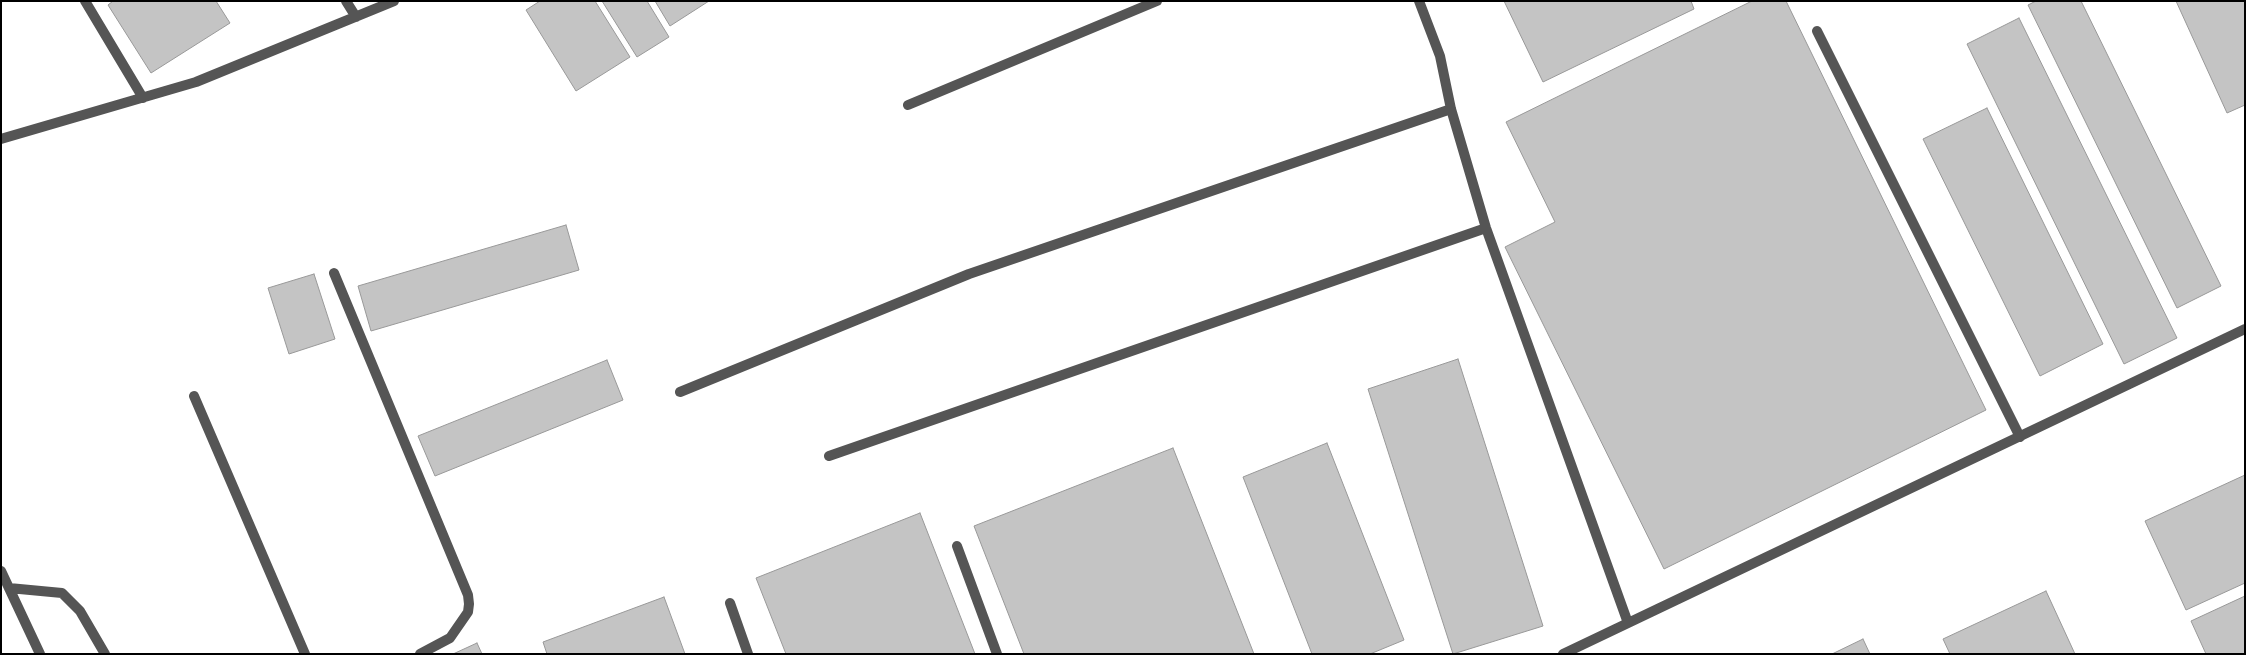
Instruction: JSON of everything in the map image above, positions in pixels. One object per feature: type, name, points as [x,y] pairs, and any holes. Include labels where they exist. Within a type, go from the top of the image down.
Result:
[{"type":"street","points":[[85,1],[142,98]]},
{"type":"street","points":[[346,1],[356,17]]},
{"type":"street","points":[[1,139],[196,82],[394,1]]},
{"type":"street","points":[[908,105],[1157,1]]},
{"type":"street","points":[[1419,1],[1440,56],[1451,109],[1486,228],[1628,623]]},
{"type":"street","points":[[1817,31],[2020,436]]},
{"type":"street","points":[[680,392],[969,274],[1451,109]]},
{"type":"street","points":[[829,456],[1486,228]]},
{"type":"street","points":[[334,273],[468,595],[470,604],[468,612],[450,638],[420,654]]},
{"type":"street","points":[[1563,654],[2245,329]]},
{"type":"street","points":[[194,396],[305,654]]},
{"type":"street","points":[[957,546],[997,654]]},
{"type":"street","points":[[1,571],[40,654]]},
{"type":"street","points":[[9,588],[62,594],[80,611],[105,654]]},
{"type":"street","points":[[730,603],[748,654]]},
{"type":"building","points":[[113,1],[216,1],[230,23],[151,73],[108,5]]},
{"type":"building","points":[[540,1],[595,1],[630,57],[576,91],[526,10]]},
{"type":"building","points":[[602,1],[647,1],[669,37],[637,57]]},
{"type":"building","points":[[655,1],[709,1],[670,26]]},
{"type":"building","points":[[1504,1],[1691,1],[1694,9],[1543,82]]},
{"type":"building","points":[[1752,1],[1786,1],[1986,410],[1664,569],[1505,247],[1555,222],[1506,122]]},
{"type":"building","points":[[2036,1],[2081,1],[2221,286],[2177,308],[2028,5]]},
{"type":"building","points":[[2176,1],[2245,1],[2245,105],[2227,113]]},
{"type":"building","points":[[2019,18],[2177,338],[2124,364],[1967,44]]},
{"type":"building","points":[[1987,108],[2103,344],[2040,376],[1923,139]]},
{"type":"building","points":[[566,225],[579,270],[371,331],[358,286]]},
{"type":"building","points":[[314,274],[335,339],[289,354],[268,288]]},
{"type":"building","points":[[1458,359],[1543,626],[1453,654],[1368,389]]},
{"type":"building","points":[[607,360],[623,400],[435,476],[418,436]]},
{"type":"building","points":[[1327,443],[1404,640],[1370,654],[1312,654],[1243,477]]},
{"type":"building","points":[[1173,448],[1254,654],[1024,654],[974,526]]},
{"type":"building","points":[[2245,475],[2245,583],[2186,610],[2145,521]]},
{"type":"building","points":[[920,513],[975,654],[786,654],[756,578]]},
{"type":"building","points":[[2046,591],[2075,654],[1950,654],[1943,639]]},
{"type":"building","points":[[2245,596],[2245,654],[2206,654],[2191,621]]},
{"type":"building","points":[[664,597],[685,654],[547,654],[543,642]]},
{"type":"building","points":[[1863,639],[1870,654],[1832,654]]},
{"type":"building","points":[[477,643],[482,654],[453,654]]}]
